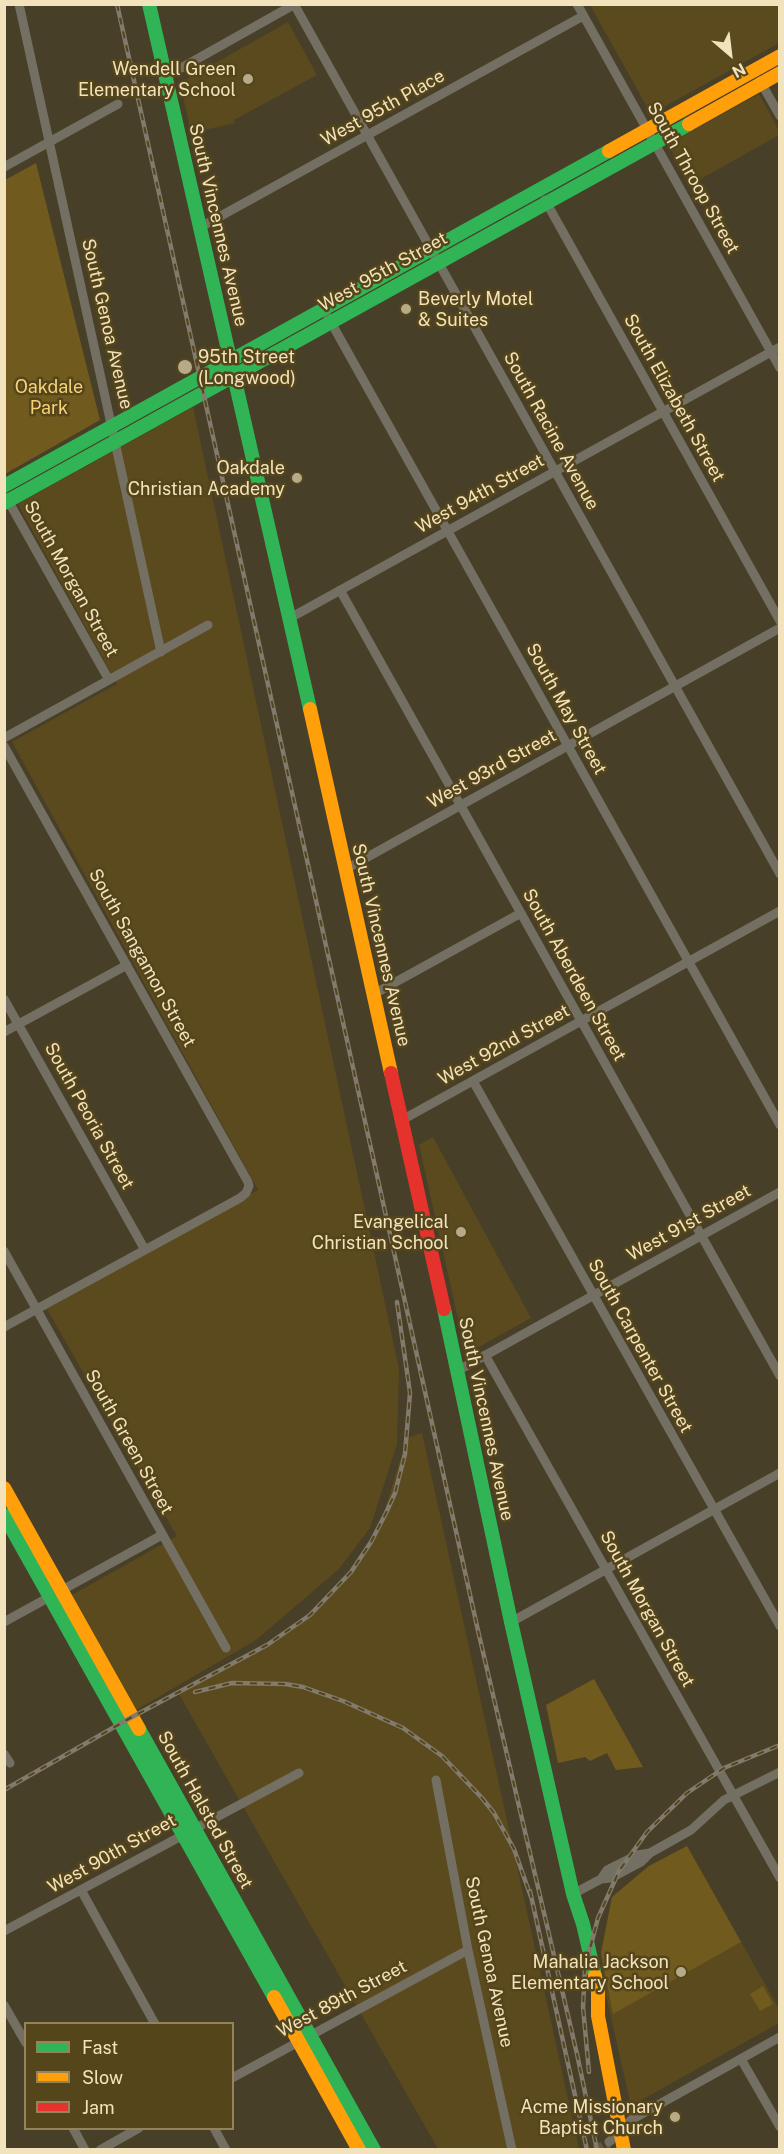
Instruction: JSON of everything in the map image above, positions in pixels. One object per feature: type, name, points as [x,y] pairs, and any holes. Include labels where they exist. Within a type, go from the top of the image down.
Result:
[{"type":"main road","name":"South Vincennes Avenue","points":[[149,4],[290,618],[573,1894],[576,1926],[589,1995],[598,2016],[620,2131],[615,2146]]},
{"type":"main road","name":"West 95th Street","points":[[6,499],[116,441],[438,262],[543,196],[758,77],[780,56]]},
{"type":"main road","name":"West 95th Street","points":[[758,77],[780,73]]},
{"type":"main road","name":"West 95th Street","points":[[4,486],[431,249],[543,196]]},
{"type":"main road","name":"South Halsted Street","points":[[4,1488],[56,1593],[305,2039],[374,2150]]},
{"type":"main road","name":"South Halsted Street","points":[[4,1515],[56,1593]]},
{"type":"main road","name":"South Halsted Street","points":[[305,2039],[359,2150]]},
{"type":"street","name":"South Genoa Avenue","points":[[19,4],[161,652]]},
{"type":"street","name":"South Throop Street","points":[[577,4],[650,136],[775,349],[780,368]]},
{"type":"street","points":[[165,76],[295,5]]},
{"type":"street","name":"South Racine Avenue","points":[[295,5],[780,874]]},
{"type":"street","name":"West 95th Place","points":[[199,228],[584,16]]},
{"type":"street","points":[[758,77],[780,116]]},
{"type":"street","points":[[4,167],[118,104]]},
{"type":"street","name":"South Elizabeth Street","points":[[543,196],[780,621]]},
{"type":"street","name":"South May Street","points":[[324,309],[780,1125]]},
{"type":"street","name":"West 94th Street","points":[[290,618],[775,349]]},
{"type":"street","name":"South Morgan Street","points":[[6,499],[109,680]]},
{"type":"street","name":"South Aberdeen Street","points":[[340,590],[780,1376]]},
{"type":"street","points":[[4,738],[208,625]]},
{"type":"street","name":"West 93rd Street","points":[[346,869],[780,628]]},
{"type":"street","name":"South Sangamon Street","points":[[4,746],[248,1182],[246,1193],[240,1198],[145,1250]]},
{"type":"street","name":"West 92nd Street","points":[[402,1120],[780,911]]},
{"type":"street","points":[[374,994],[521,914]]},
{"type":"street","points":[[4,1032],[127,965]]},
{"type":"street","name":"South Peoria Street","points":[[4,999],[145,1250]]},
{"type":"street","name":"South Carpenter Street","points":[[473,1081],[780,1626]]},
{"type":"street","name":"West 91st Street","points":[[457,1371],[780,1192]]},
{"type":"street","points":[[4,1327],[145,1250]]},
{"type":"street","name":"South Green Street","points":[[4,1251],[226,1648]]},
{"type":"street","name":"South Morgan Street","points":[[485,1355],[780,1878]]},
{"type":"street","points":[[511,1622],[780,1473]]},
{"type":"street","points":[[4,1622],[162,1534]]},
{"type":"street","points":[[4,1754],[10,1763]]},
{"type":"street","points":[[573,1894],[601,1879],[611,1878],[640,1862],[650,1853],[691,1830],[714,1808],[733,1795],[780,1772]]},
{"type":"street","name":"West 90th Street","points":[[4,1931],[299,1773]]},
{"type":"street","name":"South Genoa Avenue","points":[[436,1780],[468,1950],[512,2150]]},
{"type":"street","points":[[81,1890],[155,2022]]},
{"type":"street","name":"West 89th Street","points":[[234,2077],[468,1950]]},
{"type":"street","points":[[4,2005],[24,2040]]},
{"type":"street","points":[[620,2131],[631,2120],[780,2037]]},
{"type":"street","points":[[741,2059],[780,2127]]},
{"type":"street","points":[[74,2130],[85,2150]]},
{"type":"street","points":[[100,2150],[135,2130]]},
{"type":"street","points":[[215,2130],[226,2150]]},
{"type":"shaded area","points":[[590,5],[779,5],[779,43],[651,114]]},
{"type":"shaded area","name":"Wendell Green Elementary School","points":[[288,22],[317,75],[234,120],[235,123],[191,133],[180,83]]},
{"type":"shaded area","points":[[759,94],[779,135],[690,185],[668,144]]},
{"type":"shaded area","points":[[193,407],[399,1369],[397,1444],[370,1528],[339,1569],[256,1640],[136,1710],[72,1595],[177,1536],[47,1309],[258,1190],[12,742],[117,684],[18,504]]},
{"type":"shaded area","name":"Evangelical Christian School","points":[[433,1137],[531,1318],[466,1354],[419,1145]]},
{"type":"shaded area","points":[[422,1433],[579,2149],[438,2149],[179,1694],[287,1632],[346,1579],[381,1522],[407,1438]]},
{"type":"shaded area","name":"Mahalia Jackson Elementary School","points":[[687,1846],[779,2009],[779,2023],[631,2106],[605,1991],[601,1953],[612,1897],[649,1866]]},
{"type":"green space","name":"Oakdale Park","points":[[36,163],[100,420],[5,474],[5,180]]},
{"type":"green space","points":[[594,1679],[643,1767],[616,1770],[607,1753],[590,1761],[585,1757],[558,1763],[546,1705]]},
{"type":"green space","points":[[687,1846],[741,1942],[613,2014],[601,1953],[612,1897],[649,1866]]},
{"type":"green space","points":[[763,1986],[773,2004],[760,2011],[750,1994]]},
{"type":"tunnel","points":[[595,2150],[609,2142]]},
{"type":"railway","points":[[117,4],[479,1635],[577,2054],[597,2150]]},
{"type":"railway","points":[[4,1790],[132,1717],[267,1645],[310,1615],[351,1572],[371,1542],[386,1513],[395,1493],[405,1454],[410,1393],[397,1302]]},
{"type":"railway","points":[[195,1692],[232,1683],[285,1684],[303,1687],[343,1701],[403,1728],[442,1756],[494,1813],[514,1849],[531,1897]]},
{"type":"railway","points":[[589,2072],[583,2007],[585,1968],[598,1918],[619,1871],[647,1832],[687,1793],[724,1768],[780,1745]]},
{"type":"railway","points":[[530,1891],[587,2150]]},
{"type":"traffic: fast","points":[[149,4],[310,709]]},
{"type":"traffic: fast","points":[[4,503],[689,124]]},
{"type":"traffic: fast","points":[[4,486],[609,151]]},
{"type":"traffic: fast","points":[[444,1309],[511,1622],[573,1894],[583,1924],[595,1976]]},
{"type":"traffic: fast","points":[[4,1515],[274,1997]]},
{"type":"traffic: fast","points":[[139,1729],[374,2150]]},
{"type":"traffic: slow","points":[[609,151],[780,56]]},
{"type":"traffic: slow","points":[[689,124],[780,73]]},
{"type":"traffic: slow","points":[[310,709],[391,1073]]},
{"type":"traffic: slow","points":[[4,1488],[139,1729]]},
{"type":"traffic: slow","points":[[595,1976],[598,2016],[624,2150]]},
{"type":"traffic: slow","points":[[274,1997],[359,2150]]},
{"type":"traffic: jam","points":[[391,1073],[444,1309]]},
{"type":"place","name":"Wendell Green Elementary School","points":[[248,79]]},
{"type":"place","name":"Beverly Motel & Suites","points":[[406,309]]},
{"type":"place","name":"95th Street (Longwood)","points":[[185,367]]},
{"type":"place","name":"Oakdale Christian Academy","points":[[297,478]]},
{"type":"place","name":"Evangelical Christian School","points":[[461,1232]]},
{"type":"place","name":"Mahalia Jackson Elementary School","points":[[681,1972]]},
{"type":"place","name":"Acme Missionary Baptist Church","points":[[675,2117]]}]
